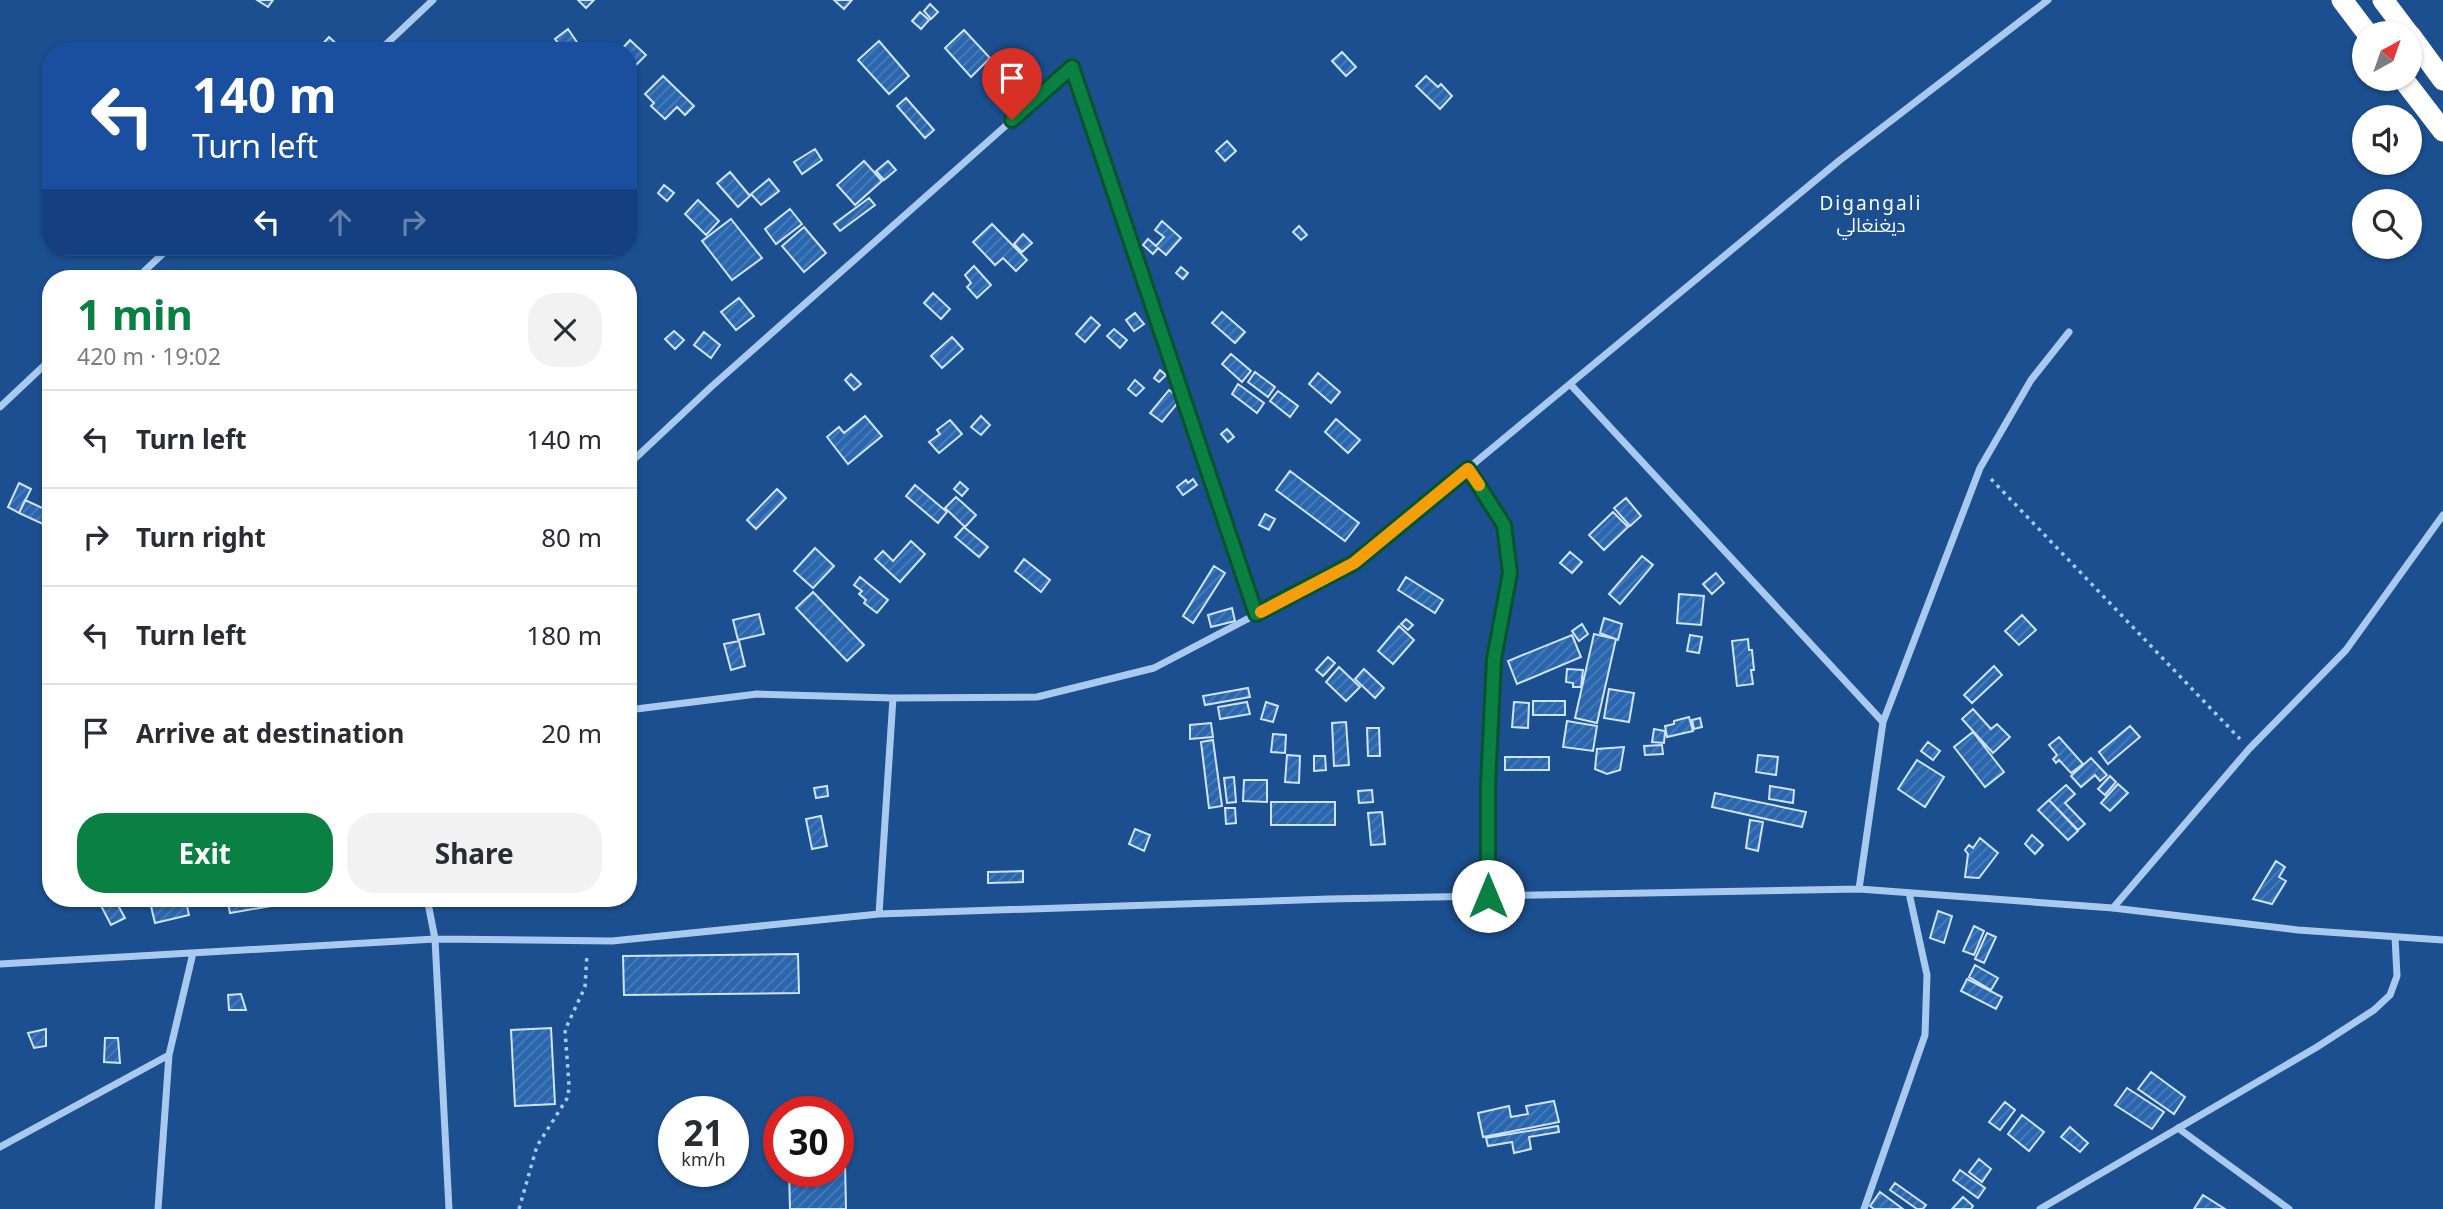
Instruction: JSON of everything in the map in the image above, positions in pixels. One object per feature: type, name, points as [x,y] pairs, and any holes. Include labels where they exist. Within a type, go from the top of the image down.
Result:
[{"type":"highway","points":[[2342,0],[2358,21]]},
{"type":"highway","points":[[2383,0],[2399,21]]},
{"type":"highway","points":[[2422,52],[2443,80]]},
{"type":"highway","points":[[2412,91],[2443,131]]},
{"type":"street","points":[[389,42],[433,0]]},
{"type":"street","points":[[637,709],[757,694],[893,698],[1037,697],[1154,668],[1354,563],[1840,160],[2048,0]]},
{"type":"street","points":[[637,457],[1072,67],[1256,614]]},
{"type":"street","points":[[146,270],[160,256]]},
{"type":"street","points":[[1859,889],[1883,722],[1980,468],[2031,380],[2069,332]]},
{"type":"street","points":[[0,407],[42,367]]},
{"type":"street","points":[[1570,384],[1883,722]]},
{"type":"street","points":[[1468,469],[1504,525],[1510,573],[1494,659],[1488,785],[1488,896]]},
{"type":"street","points":[[2113,908],[2249,749],[2346,650],[2443,515]]},
{"type":"street","points":[[880,914],[893,698]]},
{"type":"street","points":[[0,964],[435,939],[587,942],[880,914],[1329,899],[1859,889],[2113,908],[2298,930],[2443,940]]},
{"type":"street","points":[[1864,1209],[1925,1035],[1927,975],[1909,893]]},
{"type":"street","points":[[430,907],[435,939],[449,1209]]},
{"type":"street","points":[[2040,1209],[2317,1047],[2374,1010],[2390,995],[2396,976],[2395,937]]},
{"type":"street","points":[[158,1209],[169,1055],[193,953]]},
{"type":"street","points":[[0,1147],[169,1055]]},
{"type":"street","points":[[2178,1128],[2289,1209]]},
{"type":"path","points":[[1980,468],[2249,749]]},
{"type":"path","points":[[519,1209],[537,1146],[568,1097],[565,1030],[585,987],[587,942]]},
{"type":"building","points":[[257,0],[273,0],[268,7]]},
{"type":"building","points":[[578,0],[594,0],[586,8]]},
{"type":"building","points":[[834,0],[852,0],[844,9]]},
{"type":"building","points":[[930,4],[938,12],[931,19],[924,11]]},
{"type":"building","points":[[920,12],[929,20],[921,29],[912,21]]},
{"type":"building","points":[[568,29],[577,42],[557,42],[555,39]]},
{"type":"building","points":[[964,30],[990,58],[971,77],[945,48]]},
{"type":"building","points":[[879,41],[909,76],[889,94],[858,60]]},
{"type":"building","points":[[637,47],[646,55],[637,64]]},
{"type":"building","points":[[1342,52],[1356,67],[1346,76],[1332,61]]},
{"type":"building","points":[[663,76],[694,106],[685,115],[677,107],[665,119],[651,106],[654,103],[645,94]]},
{"type":"building","points":[[1426,76],[1438,87],[1441,84],[1452,96],[1440,109],[1416,86]]},
{"type":"building","points":[[906,98],[934,130],[925,138],[897,106]]},
{"type":"building","points":[[1227,141],[1236,151],[1225,161],[1216,151]]},
{"type":"building","points":[[815,149],[822,160],[802,174],[794,162]]},
{"type":"building","points":[[864,161],[882,181],[855,205],[837,185]]},
{"type":"building","points":[[888,161],[896,170],[884,180],[876,171]]},
{"type":"building","points":[[730,172],[750,196],[738,207],[717,183]]},
{"type":"building","points":[[769,179],[779,191],[761,205],[751,194]]},
{"type":"building","points":[[664,185],[674,193],[667,201],[658,193]]},
{"type":"building","points":[[869,198],[875,205],[840,231],[834,224]]},
{"type":"building","points":[[698,200],[719,221],[706,235],[685,214]]},
{"type":"building","points":[[790,209],[802,224],[776,244],[765,229]]},
{"type":"building","points":[[731,219],[762,258],[732,280],[702,241]]},
{"type":"building","points":[[1162,221],[1181,238],[1166,255],[1158,248],[1153,254],[1143,245],[1148,239],[1156,246],[1164,237],[1155,230]]},
{"type":"building","points":[[992,224],[1027,260],[1016,271],[1003,258],[995,265],[973,242]]},
{"type":"building","points":[[1299,226],[1307,235],[1301,240],[1293,232]]},
{"type":"building","points":[[804,227],[826,253],[804,272],[782,246]]},
{"type":"building","points":[[1023,234],[1032,243],[1022,252],[1014,244]]},
{"type":"building","points":[[974,266],[991,285],[977,298],[967,287],[971,283],[965,275]]},
{"type":"building","points":[[1181,267],[1188,273],[1183,279],[1176,273]]},
{"type":"building","points":[[933,293],[950,309],[941,319],[924,303]]},
{"type":"building","points":[[739,298],[754,316],[736,330],[721,312]]},
{"type":"building","points":[[1222,312],[1245,332],[1235,343],[1212,323]]},
{"type":"building","points":[[1135,313],[1144,324],[1134,331],[1126,320]]},
{"type":"building","points":[[1091,317],[1100,325],[1085,342],[1076,334]]},
{"type":"building","points":[[1114,329],[1127,340],[1120,348],[1107,336]]},
{"type":"building","points":[[674,331],[684,340],[675,349],[665,339]]},
{"type":"building","points":[[704,332],[720,345],[711,358],[694,345]]},
{"type":"building","points":[[952,337],[963,349],[942,368],[931,356]]},
{"type":"building","points":[[1231,354],[1251,371],[1242,382],[1222,364]]},
{"type":"building","points":[[1160,370],[1166,375],[1159,382],[1154,378]]},
{"type":"building","points":[[1255,372],[1275,387],[1268,397],[1248,382]]},
{"type":"building","points":[[1318,373],[1340,392],[1331,403],[1309,384]]},
{"type":"building","points":[[851,374],[861,384],[854,390],[845,380]]},
{"type":"building","points":[[1135,380],[1144,388],[1136,396],[1128,389]]},
{"type":"building","points":[[1238,384],[1264,403],[1257,413],[1232,394]]},
{"type":"building","points":[[1169,390],[1181,399],[1162,422],[1150,413]]},
{"type":"building","points":[[1278,391],[1298,406],[1290,417],[1270,401]]},
{"type":"building","points":[[865,416],[882,436],[848,464],[827,437],[839,427],[844,433]]},
{"type":"building","points":[[981,416],[990,425],[981,435],[971,427]]},
{"type":"building","points":[[1336,419],[1360,440],[1348,453],[1325,432]]},
{"type":"building","points":[[950,420],[962,434],[939,453],[929,442],[940,434],[937,430]]},
{"type":"building","points":[[1227,429],[1234,437],[1228,442],[1221,434]]},
{"type":"building","points":[[1290,471],[1359,523],[1345,541],[1276,490]]},
{"type":"building","points":[[1193,479],[1197,485],[1183,495],[1177,487],[1186,480],[1188,483]]},
{"type":"building","points":[[960,482],[968,489],[962,496],[954,489]]},
{"type":"building","points":[[19,483],[31,489],[19,513],[8,507]]},
{"type":"building","points":[[915,485],[947,512],[938,523],[906,496]]},
{"type":"building","points":[[777,489],[786,498],[756,529],[747,520]]},
{"type":"building","points":[[956,497],[976,515],[965,527],[945,508]]},
{"type":"building","points":[[1626,498],[1641,516],[1630,526],[1614,508]]},
{"type":"building","points":[[25,500],[42,508],[42,524],[19,513]]},
{"type":"building","points":[[1613,512],[1628,527],[1604,550],[1589,535]]},
{"type":"building","points":[[1265,514],[1275,519],[1269,530],[1259,525]]},
{"type":"building","points":[[964,527],[988,547],[979,557],[955,537]]},
{"type":"building","points":[[911,541],[925,554],[900,582],[875,559],[883,551],[893,561]]},
{"type":"building","points":[[815,548],[834,566],[813,588],[794,571]]},
{"type":"building","points":[[1570,552],[1582,562],[1572,573],[1560,563]]},
{"type":"building","points":[[1642,556],[1653,565],[1620,604],[1609,594]]},
{"type":"building","points":[[1024,559],[1050,580],[1041,592],[1015,571]]},
{"type":"building","points":[[1214,566],[1225,573],[1193,623],[1183,616]]},
{"type":"building","points":[[1716,573],[1724,583],[1712,594],[1703,584]]},
{"type":"building","points":[[860,577],[888,600],[877,613],[864,603],[866,600],[859,594],[862,591],[854,585]]},
{"type":"building","points":[[1406,577],[1443,600],[1435,613],[1398,590]]},
{"type":"building","points":[[813,592],[864,645],[847,661],[796,608]]},
{"type":"building","points":[[1679,594],[1704,596],[1701,625],[1677,623]]},
{"type":"building","points":[[1232,608],[1235,621],[1211,627],[1208,615]]},
{"type":"building","points":[[759,614],[764,634],[738,640],[733,620]]},
{"type":"building","points":[[2022,615],[2036,630],[2019,645],[2005,631]]},
{"type":"building","points":[[1604,618],[1622,624],[1618,640],[1600,633]]},
{"type":"building","points":[[1406,619],[1413,625],[1408,630],[1401,624]]},
{"type":"building","points":[[1582,624],[1588,634],[1579,641],[1572,631]]},
{"type":"building","points":[[1399,626],[1414,640],[1393,664],[1378,651]]},
{"type":"building","points":[[1594,634],[1616,639],[1597,723],[1575,718]]},
{"type":"building","points":[[1572,635],[1581,657],[1517,684],[1508,661]]},
{"type":"building","points":[[1690,635],[1702,637],[1699,653],[1687,651]]},
{"type":"building","points":[[1748,639],[1749,650],[1752,650],[1753,684],[1737,686],[1732,641]]},
{"type":"building","points":[[739,641],[745,666],[731,670],[724,644]]},
{"type":"building","points":[[1328,657],[1335,663],[1323,676],[1316,670]]},
{"type":"building","points":[[1994,666],[2002,675],[1972,703],[1964,695]]},
{"type":"building","points":[[1339,667],[1360,687],[1346,701],[1326,682]]},
{"type":"building","points":[[1364,669],[1384,688],[1375,698],[1355,679]]},
{"type":"building","points":[[1567,669],[1583,670],[1581,687],[1573,687],[1573,683],[1566,682]]},
{"type":"building","points":[[1248,688],[1250,697],[1205,705],[1203,696]]},
{"type":"building","points":[[1609,689],[1634,693],[1629,722],[1604,718]]},
{"type":"building","points":[[1533,701],[1565,701],[1565,715],[1533,715]]},
{"type":"building","points":[[1247,702],[1250,714],[1220,719],[1218,707]]},
{"type":"building","points":[[1266,702],[1278,706],[1273,722],[1261,719]]},
{"type":"building","points":[[1514,702],[1529,703],[1528,728],[1512,727]]},
{"type":"building","points":[[1973,709],[1991,729],[1997,724],[2010,737],[1993,753],[1962,719]]},
{"type":"building","points":[[1689,717],[1693,731],[1667,737],[1665,726]]},
{"type":"building","points":[[1700,718],[1702,727],[1694,729],[1692,720]]},
{"type":"building","points":[[1567,721],[1597,726],[1593,751],[1563,747]]},
{"type":"building","points":[[1346,722],[1349,765],[1334,766],[1332,723]]},
{"type":"building","points":[[1211,723],[1213,737],[1190,739],[1190,725]]},
{"type":"building","points":[[2130,726],[2140,737],[2108,764],[2099,752]]},
{"type":"building","points":[[1367,728],[1379,728],[1380,756],[1368,756]]},
{"type":"building","points":[[1654,729],[1665,731],[1664,743],[1652,742]]},
{"type":"building","points":[[1973,732],[2004,772],[1985,787],[1954,747]]},
{"type":"building","points":[[1273,734],[1286,735],[1285,753],[1271,752]]},
{"type":"building","points":[[2059,737],[2083,764],[2071,773],[2059,760],[2056,763],[2053,759],[2057,755],[2049,745]]},
{"type":"building","points":[[1213,740],[1222,806],[1209,808],[1201,742]]},
{"type":"building","points":[[1928,742],[1940,751],[1933,760],[1921,751]]},
{"type":"building","points":[[1662,745],[1663,754],[1645,755],[1644,746]]},
{"type":"building","points":[[1624,747],[1620,770],[1607,774],[1595,769],[1597,749]]},
{"type":"building","points":[[1287,755],[1300,756],[1299,783],[1285,782]]},
{"type":"building","points":[[1758,755],[1778,757],[1776,775],[1756,772]]},
{"type":"building","points":[[1314,756],[1325,756],[1326,770],[1314,771]]},
{"type":"building","points":[[1505,757],[1549,757],[1549,770],[1505,770]]},
{"type":"building","points":[[2091,758],[2107,775],[2100,781],[2095,775],[2081,787],[2071,776]]},
{"type":"building","points":[[1917,760],[1944,777],[1925,807],[1898,789]]},
{"type":"building","points":[[2110,776],[2116,782],[2105,795],[2098,789]]},
{"type":"building","points":[[1234,777],[1236,802],[1227,803],[1224,778]]},
{"type":"building","points":[[1244,780],[1267,780],[1267,802],[1243,801]]},
{"type":"building","points":[[2118,784],[2128,793],[2110,811],[2101,803]]},
{"type":"building","points":[[2066,785],[2075,794],[2065,803],[2085,824],[2078,830],[2049,800]]},
{"type":"building","points":[[827,786],[828,796],[816,798],[814,788]]},
{"type":"building","points":[[1770,786],[1794,790],[1793,803],[1769,799]]},
{"type":"building","points":[[1372,790],[1373,802],[1359,803],[1358,791]]},
{"type":"building","points":[[1715,793],[1806,812],[1802,827],[1712,807]]},
{"type":"building","points":[[2049,800],[2078,831],[2068,840],[2038,810]]},
{"type":"building","points":[[1271,802],[1335,802],[1335,825],[1271,825]]},
{"type":"building","points":[[1225,808],[1235,808],[1236,823],[1226,824]]},
{"type":"building","points":[[1382,812],[1385,844],[1371,845],[1368,813]]},
{"type":"building","points":[[821,816],[827,846],[812,849],[806,819]]},
{"type":"building","points":[[1750,820],[1763,822],[1758,851],[1746,848]]},
{"type":"building","points":[[1135,829],[1150,835],[1144,851],[1129,844]]},
{"type":"building","points":[[2032,835],[2043,845],[2035,854],[2025,844]]},
{"type":"building","points":[[1980,838],[1998,853],[1979,878],[1965,877],[1968,854],[1965,850],[1969,845],[1973,848]]},
{"type":"building","points":[[2276,861],[2285,867],[2279,877],[2286,881],[2272,904],[2253,899]]},
{"type":"building","points":[[1023,871],[1023,882],[988,883],[988,872]]},
{"type":"building","points":[[102,907],[119,907],[125,918],[111,925]]},
{"type":"building","points":[[151,907],[187,907],[189,915],[155,923]]},
{"type":"building","points":[[229,907],[266,907],[230,913]]},
{"type":"building","points":[[1938,911],[1952,916],[1944,943],[1930,938]]},
{"type":"building","points":[[1974,926],[1984,931],[1974,955],[1963,951]]},
{"type":"building","points":[[1987,933],[1996,937],[1984,963],[1975,959]]},
{"type":"building","points":[[798,954],[799,993],[624,995],[623,956]]},
{"type":"building","points":[[1975,965],[1998,978],[1991,990],[1969,977]]},
{"type":"building","points":[[1967,979],[2002,997],[1996,1009],[1961,991]]},
{"type":"building","points":[[241,994],[246,1010],[229,1010],[228,995]]},
{"type":"building","points":[[551,1028],[555,1104],[515,1106],[511,1030]]},
{"type":"building","points":[[46,1029],[46,1046],[34,1048],[28,1033]]},
{"type":"building","points":[[105,1038],[118,1038],[120,1063],[104,1062]]},
{"type":"building","points":[[2151,1072],[2185,1097],[2174,1114],[2138,1089]]},
{"type":"building","points":[[2127,1088],[2164,1112],[2152,1129],[2115,1105]]},
{"type":"building","points":[[1554,1101],[1559,1122],[1483,1137],[1478,1113],[1509,1106],[1511,1117],[1528,1114],[1526,1106]]},
{"type":"building","points":[[2005,1102],[2015,1110],[2000,1130],[1989,1122]]},
{"type":"building","points":[[2022,1115],[2044,1132],[2029,1151],[2008,1134]]},
{"type":"building","points":[[1558,1126],[1559,1132],[1529,1137],[1531,1149],[1514,1153],[1512,1142],[1488,1146],[1486,1138]]},
{"type":"building","points":[[2070,1127],[2088,1143],[2080,1152],[2061,1137]]},
{"type":"building","points":[[1979,1159],[1991,1169],[1982,1182],[1969,1172]]},
{"type":"building","points":[[1960,1170],[1985,1188],[1978,1198],[1953,1180]]},
{"type":"building","points":[[1895,1183],[1926,1205],[1923,1209],[1917,1209],[1890,1190]]},
{"type":"building","points":[[789,1187],[846,1187],[846,1209],[790,1209]]},
{"type":"building","points":[[1880,1192],[1903,1209],[1874,1209],[1870,1206]]},
{"type":"building","points":[[2203,1195],[2225,1209],[2194,1209]]},
{"type":"building","points":[[1963,1197],[1973,1206],[1971,1209],[1952,1209]]},
{"type":"slow traffic","points":[[1261,612],[1354,563],[1468,469],[1479,485]]},
{"type":"district","name":"Digangali ديغنغالي","points":[[1871,214]]},
{"type":"route","points":[[1012,120],[1072,67],[1256,614],[1354,563],[1468,469],[1504,525],[1510,573],[1494,659],[1488,785],[1488,896]]}]
